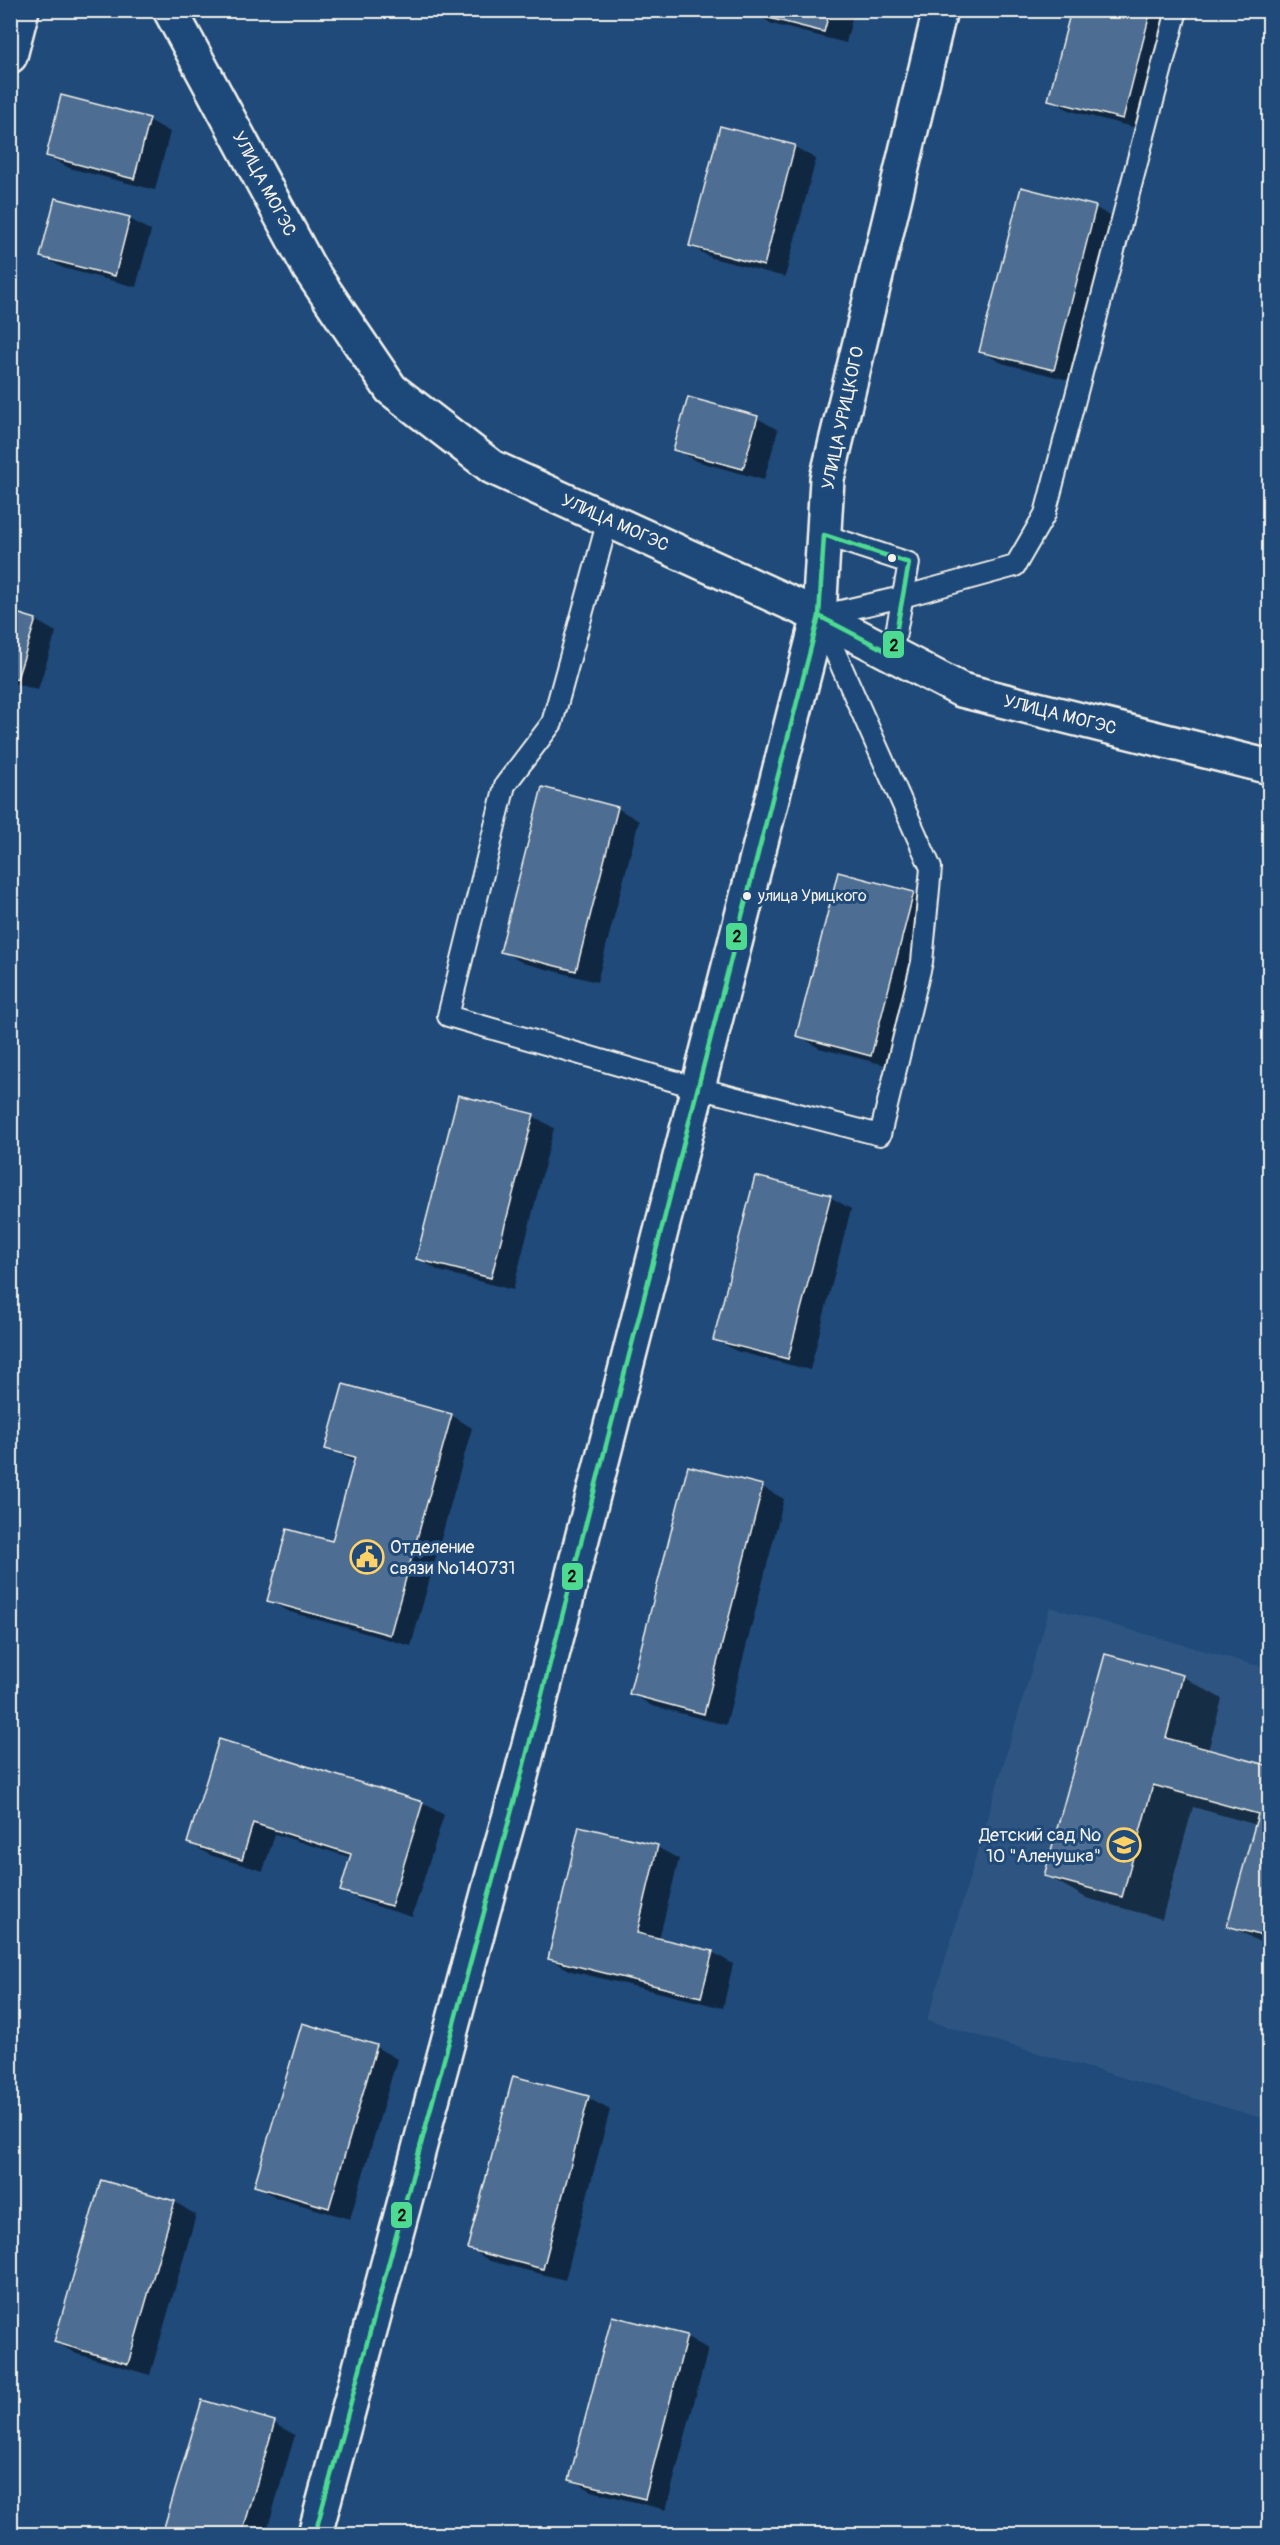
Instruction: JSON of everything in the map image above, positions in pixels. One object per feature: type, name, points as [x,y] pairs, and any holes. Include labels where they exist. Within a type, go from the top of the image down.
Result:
[{"type":"street","points":[[10,56],[22,10]]},
{"type":"street","name":"УЛИЦА МОГЭС","points":[[170,10],[309,268],[391,388],[492,467],[819,616],[961,690],[1269,766]]},
{"type":"street","name":"УЛИЦА УРИЦКОГО","points":[[315,2535],[520,1780],[819,616],[827,479],[940,10]]},
{"type":"lane","points":[[608,520],[552,723],[505,785],[448,1016],[698,1088],[880,1135],[922,962],[931,868],[819,616],[902,597],[1015,566],[1045,514],[1177,10]]},
{"type":"lane","points":[[824,535],[909,563],[892,654]]},
{"type":"shaded area","name":"Детский сад № 10 \"Аленушка\"","points":[[1050,1607],[1269,1669],[1269,2120],[927,2021]]},
{"type":"building","points":[[749,10],[830,10],[824,32],[749,13]]},
{"type":"building","points":[[1071,10],[1151,10],[1123,119],[1048,100]]},
{"type":"building","points":[[61,95],[150,118],[134,179],[46,156]]},
{"type":"building","points":[[720,126],[795,145],[764,266],[689,246]]},
{"type":"building","points":[[1021,187],[1096,206],[1054,370],[979,352]]},
{"type":"building","points":[[55,198],[130,217],[115,276],[40,257]]},
{"type":"building","points":[[688,397],[758,416],[743,469],[673,450]]},
{"type":"building","points":[[10,611],[36,619],[17,679],[10,677]]},
{"type":"building","points":[[542,787],[618,807],[576,971],[500,952]]},
{"type":"building","points":[[838,872],[914,892],[871,1056],[796,1036]]},
{"type":"building","points":[[458,1095],[534,1114],[491,1278],[416,1259]]},
{"type":"building","points":[[755,1176],[831,1195],[788,1359],[713,1340]]},
{"type":"building","points":[[343,1384],[452,1414],[390,1635],[267,1601],[287,1529],[332,1541],[355,1457],[325,1449]]},
{"type":"building","points":[[688,1466],[763,1485],[704,1714],[629,1694]]},
{"type":"building","points":[[1105,1654],[1183,1675],[1166,1738],[1270,1766],[1270,1938],[1227,1926],[1258,1814],[1153,1785],[1122,1897],[1044,1876]]},
{"type":"building","points":[[219,1739],[423,1802],[391,1906],[340,1891],[351,1854],[253,1823],[242,1860],[187,1843]]},
{"type":"building","points":[[579,1826],[658,1845],[637,1933],[713,1951],[701,1997],[548,1959]]},
{"type":"building","points":[[302,2023],[377,2045],[329,2208],[254,2186]]},
{"type":"building","points":[[513,2076],[589,2096],[543,2269],[467,2249]]},
{"type":"building","points":[[101,2180],[175,2201],[128,2364],[54,2342]]},
{"type":"building","points":[[612,2316],[687,2335],[645,2499],[569,2480]]},
{"type":"building","points":[[202,2400],[275,2421],[242,2534],[162,2534]]},
{"type":"transit line","name":"2","points":[[824,535],[909,563],[892,654],[819,616],[824,535]]},
{"type":"transit line","name":"2","points":[[315,2534],[520,1780],[819,616]]},
{"type":"place","name":"улица Урицкого","points":[[747,896]]},
{"type":"place","name":"Отделение связи №140731","points":[[367,1557]]},
{"type":"place","name":"Детский сад № 10 \"Аленушка\"","points":[[1124,1845]]}]
